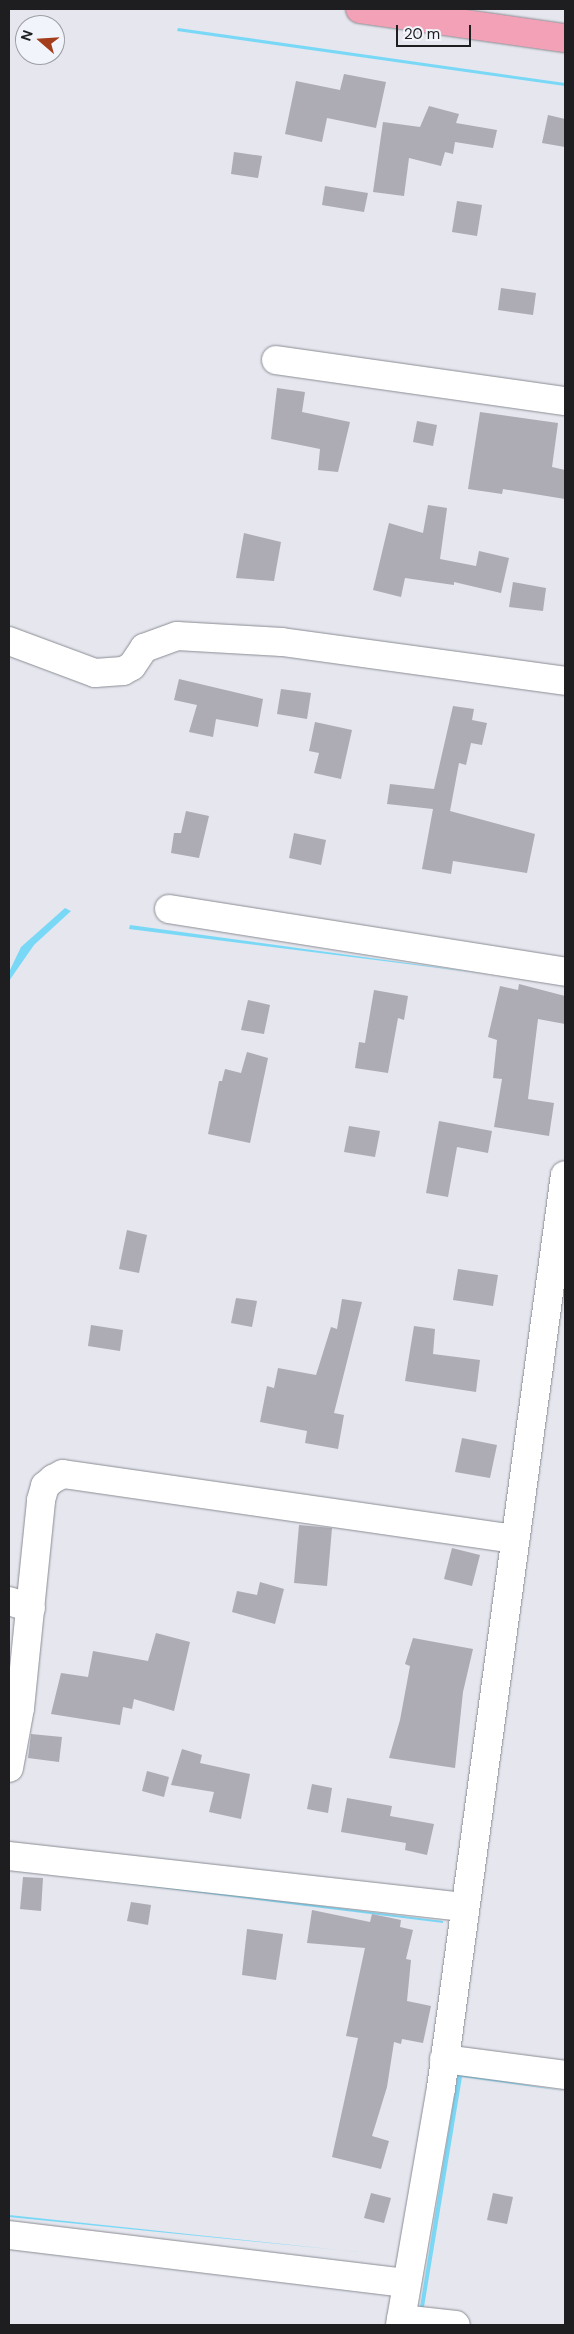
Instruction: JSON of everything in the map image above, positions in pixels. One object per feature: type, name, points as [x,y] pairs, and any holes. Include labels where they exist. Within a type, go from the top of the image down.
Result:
[{"type":"highway","points":[[360,9],[565,38]]},
{"type":"street","points":[[276,360],[565,401]]},
{"type":"street","points":[[9,641],[101,673],[123,671],[132,666],[144,648],[177,636],[282,642],[565,681]]},
{"type":"street","points":[[170,909],[565,972]]},
{"type":"street","points":[[456,2325],[401,2322],[444,2059],[565,1175]]},
{"type":"street","points":[[9,1768],[20,1605],[45,1486],[64,1474],[515,1539]]},
{"type":"street","points":[[9,1856],[465,1907]]},
{"type":"street","points":[[444,2059],[565,2075]]},
{"type":"street","points":[[9,2235],[406,2283]]},
{"type":"water","points":[[178,28],[565,83],[565,86],[177,31]]},
{"type":"water","points":[[65,908],[71,911],[34,945],[9,981],[9,972],[21,947]]},
{"type":"water","points":[[130,925],[487,974],[129,929]]},
{"type":"water","points":[[9,1867],[443,1921],[443,1923],[9,1869]]},
{"type":"water","points":[[458,2074],[565,2091],[462,2077],[424,2307],[420,2307]]},
{"type":"water","points":[[9,2215],[341,2250],[9,2217]]},
{"type":"building","points":[[344,74],[386,82],[376,128],[327,118],[322,142],[285,134],[296,81],[340,90]]},
{"type":"building","points":[[429,106],[459,114],[456,123],[497,130],[493,148],[455,142],[453,154],[445,152],[441,166],[409,158],[404,196],[373,192],[383,122],[420,127]]},
{"type":"building","points":[[548,115],[565,119],[565,147],[542,143]]},
{"type":"building","points":[[234,152],[262,156],[258,178],[231,174]]},
{"type":"building","points":[[325,186],[368,193],[364,212],[322,205]]},
{"type":"building","points":[[457,201],[482,205],[477,236],[452,232]]},
{"type":"building","points":[[501,288],[536,293],[533,315],[498,310]]},
{"type":"building","points":[[277,388],[305,392],[302,412],[350,422],[338,472],[318,470],[320,449],[271,439]]},
{"type":"building","points":[[480,412],[558,423],[552,467],[565,470],[565,499],[503,489],[502,494],[468,489]]},
{"type":"building","points":[[417,421],[437,425],[433,446],[413,442]]},
{"type":"building","points":[[428,505],[447,508],[440,559],[476,566],[479,551],[509,558],[501,593],[454,582],[454,585],[405,578],[401,597],[373,590],[389,523],[423,533]]},
{"type":"building","points":[[244,533],[281,542],[274,581],[236,578]]},
{"type":"building","points":[[513,582],[546,588],[543,611],[509,607]]},
{"type":"building","points":[[179,679],[263,699],[258,727],[216,719],[213,737],[189,732],[197,705],[174,700]]},
{"type":"building","points":[[281,689],[311,693],[307,719],[277,714]]},
{"type":"building","points":[[453,706],[474,709],[472,720],[487,723],[482,745],[471,743],[466,765],[459,763],[450,811],[535,834],[527,873],[453,861],[451,874],[422,869],[433,809],[387,804],[390,784],[434,789]]},
{"type":"building","points":[[315,722],[352,730],[341,779],[314,773],[319,753],[309,751]]},
{"type":"building","points":[[186,811],[209,816],[199,858],[171,853],[174,833],[181,833]]},
{"type":"building","points":[[294,833],[326,840],[321,865],[289,858]]},
{"type":"building","points":[[519,984],[565,996],[565,1024],[538,1019],[528,1099],[554,1103],[549,1136],[494,1127],[502,1079],[493,1078],[497,1040],[488,1037],[500,986],[518,990]]},
{"type":"building","points":[[374,990],[408,996],[404,1020],[398,1018],[388,1073],[355,1068],[359,1042],[365,1043]]},
{"type":"building","points":[[248,1000],[270,1005],[264,1034],[241,1030]]},
{"type":"building","points":[[247,1052],[268,1058],[250,1143],[208,1134],[219,1081],[222,1081],[225,1069],[241,1073]]},
{"type":"building","points":[[439,1121],[492,1131],[488,1153],[457,1147],[448,1197],[426,1193]]},
{"type":"building","points":[[349,1126],[380,1131],[375,1157],[344,1152]]},
{"type":"building","points":[[127,1230],[147,1235],[139,1273],[119,1269]]},
{"type":"building","points":[[458,1269],[498,1275],[493,1306],[453,1300]]},
{"type":"building","points":[[236,1298],[257,1301],[252,1327],[231,1323]]},
{"type":"building","points":[[342,1299],[362,1302],[334,1413],[344,1415],[338,1449],[305,1443],[307,1431],[260,1422],[267,1386],[274,1388],[278,1368],[316,1375],[331,1327],[337,1329]]},
{"type":"building","points":[[91,1325],[123,1330],[120,1351],[88,1346]]},
{"type":"building","points":[[414,1326],[435,1329],[433,1354],[480,1360],[476,1392],[405,1381]]},
{"type":"building","points":[[462,1438],[497,1445],[490,1478],[455,1472]]},
{"type":"building","points":[[299,1525],[332,1528],[327,1586],[294,1583]]},
{"type":"building","points":[[452,1548],[480,1555],[472,1586],[444,1579]]},
{"type":"building","points":[[260,1582],[284,1589],[275,1624],[232,1612],[237,1591],[257,1595]]},
{"type":"building","points":[[156,1633],[190,1642],[174,1711],[134,1699],[132,1709],[123,1707],[120,1725],[51,1714],[61,1673],[88,1677],[93,1651],[148,1661]]},
{"type":"building","points":[[413,1638],[473,1649],[463,1692],[455,1768],[389,1758],[400,1720],[410,1666],[405,1664]]},
{"type":"building","points":[[31,1734],[62,1737],[59,1762],[28,1758]]},
{"type":"building","points":[[182,1749],[202,1755],[200,1763],[250,1774],[241,1819],[209,1812],[214,1792],[171,1785]]},
{"type":"building","points":[[147,1771],[169,1777],[164,1797],[142,1791]]},
{"type":"building","points":[[312,1784],[332,1788],[328,1813],[307,1809]]},
{"type":"building","points":[[347,1798],[392,1806],[390,1816],[434,1824],[427,1855],[405,1850],[406,1843],[341,1832]]},
{"type":"building","points":[[23,1877],[43,1878],[41,1911],[20,1909]]},
{"type":"building","points":[[131,1902],[151,1905],[148,1925],[127,1921]]},
{"type":"building","points":[[312,1910],[370,1922],[372,1914],[401,1920],[400,1927],[413,1930],[406,1959],[411,1960],[407,2001],[431,2006],[423,2043],[402,2039],[401,2044],[394,2042],[387,2087],[372,2136],[389,2141],[381,2169],[332,2157],[358,2038],[346,2036],[365,1948],[307,1943]]},
{"type":"building","points":[[247,1929],[283,1934],[276,1980],[242,1975]]},
{"type":"building","points":[[371,2193],[391,2198],[384,2223],[364,2218]]},
{"type":"building","points":[[493,2193],[513,2197],[507,2224],[487,2220]]}]
